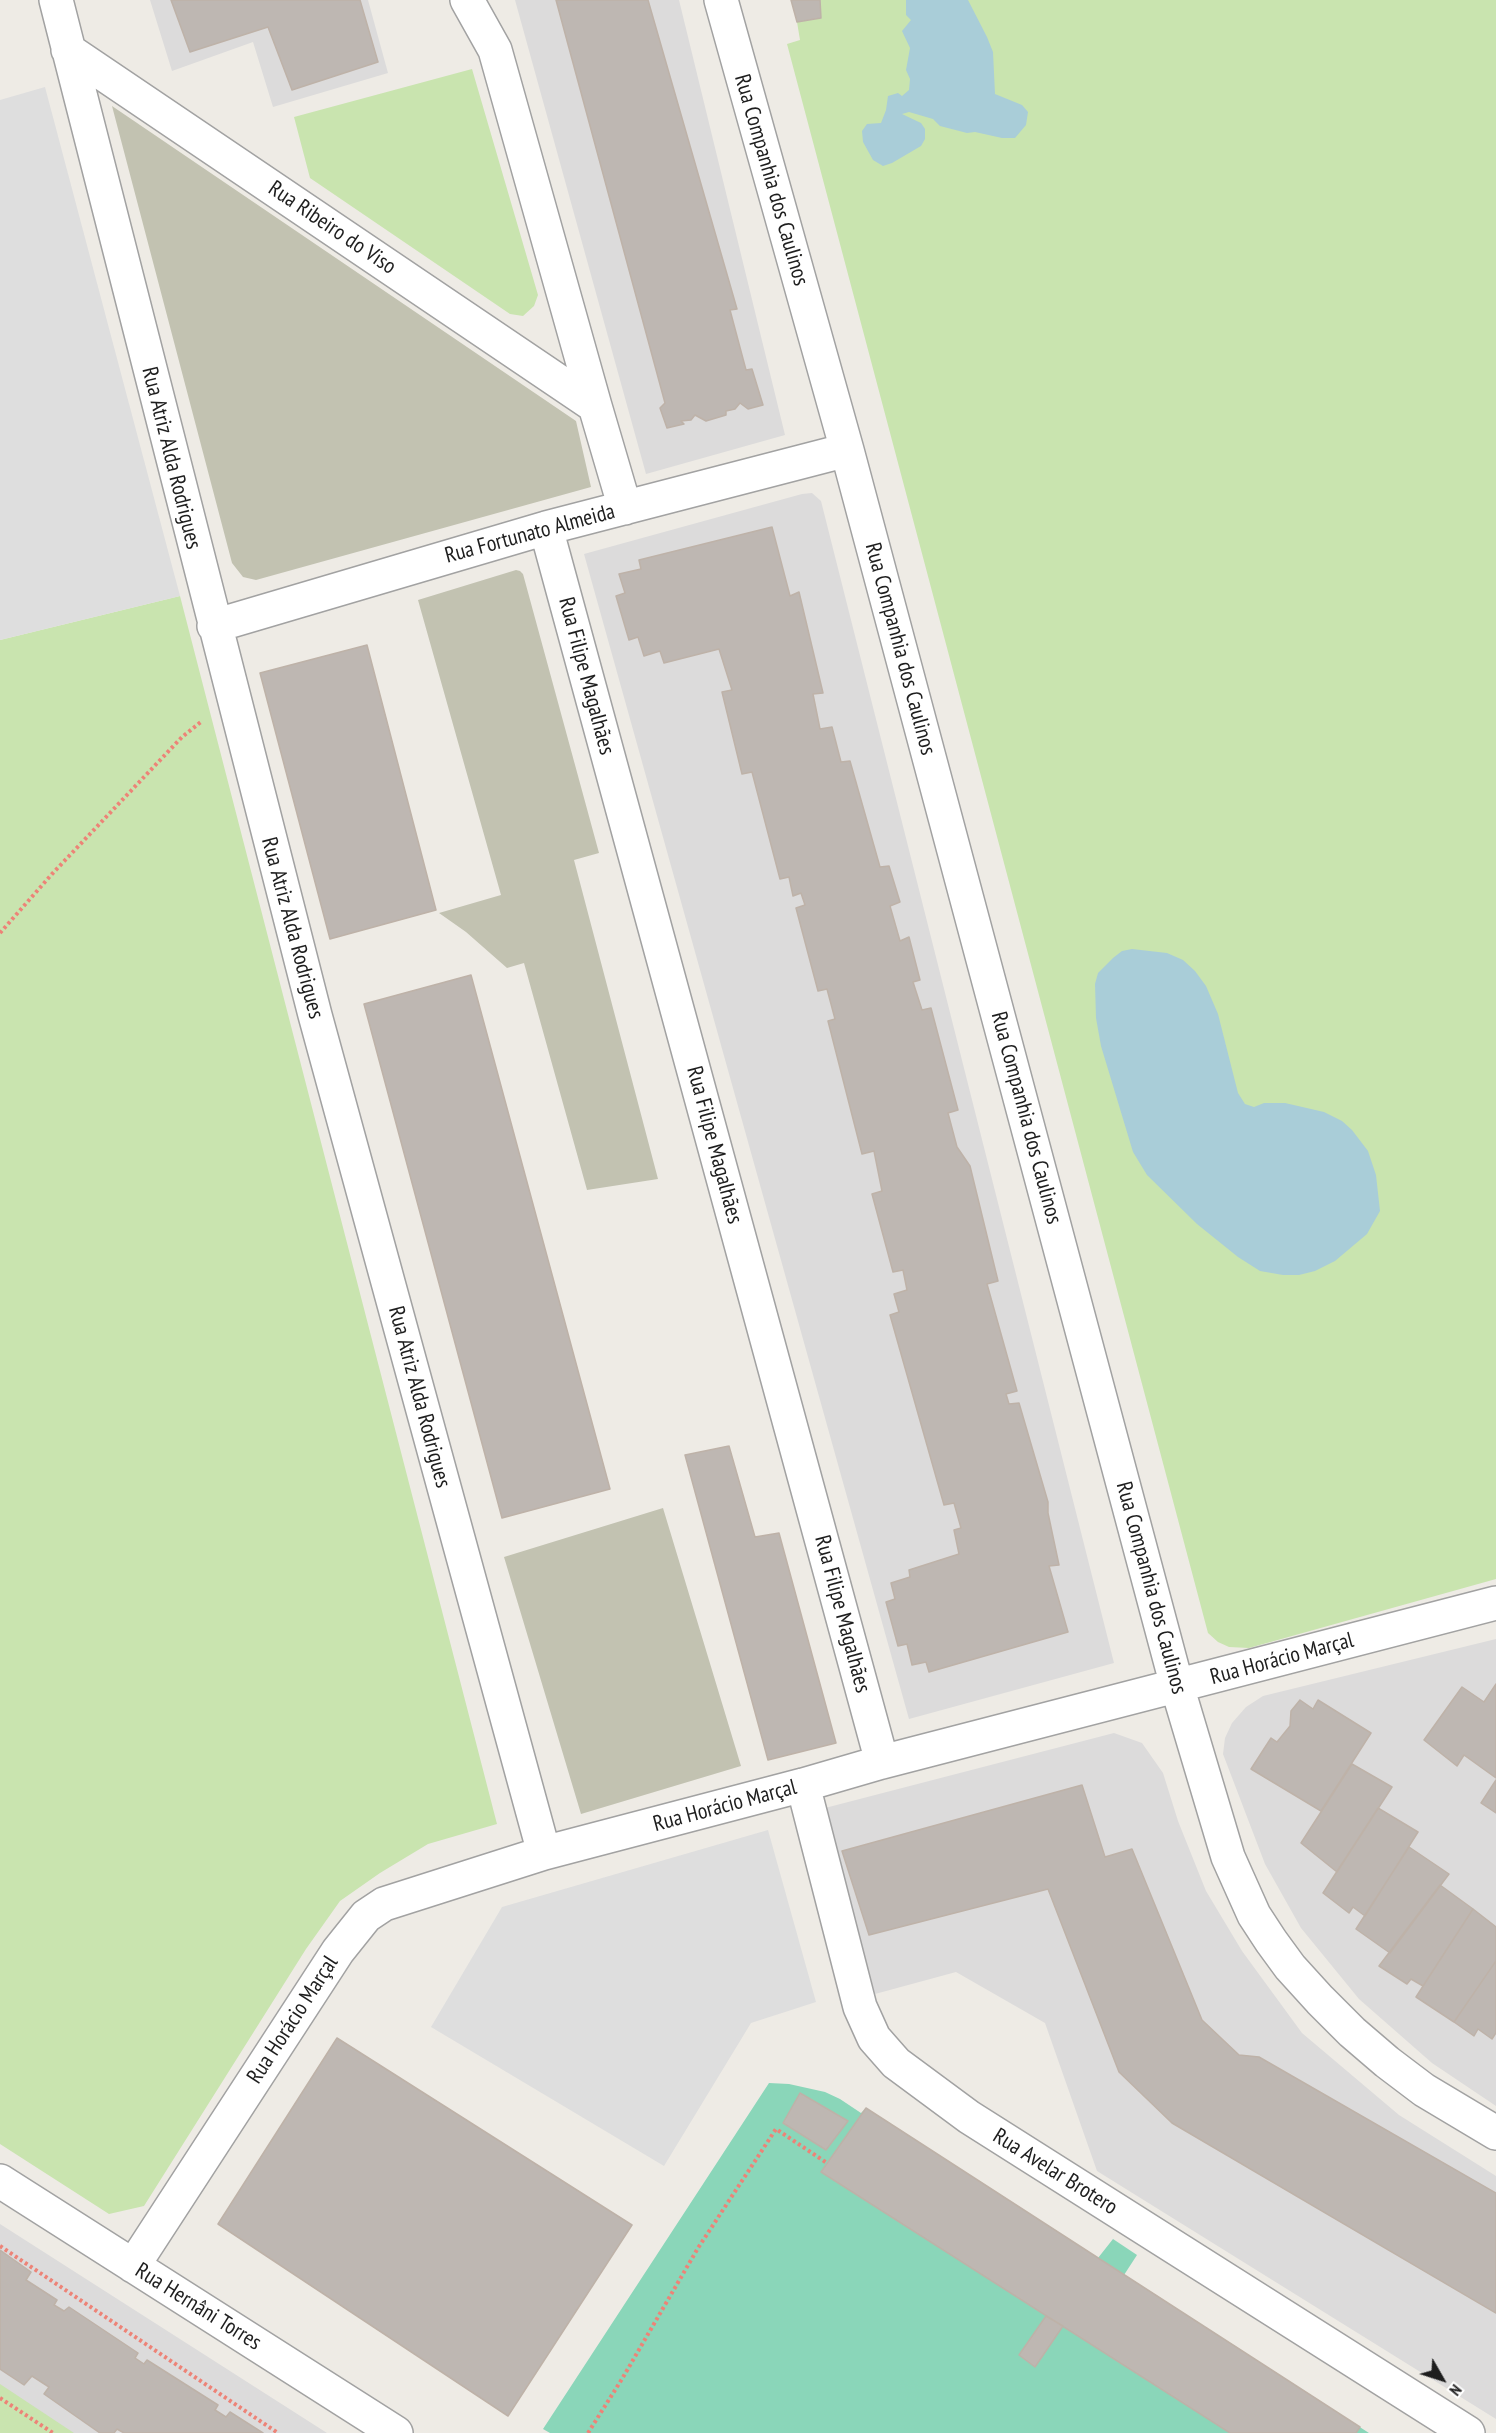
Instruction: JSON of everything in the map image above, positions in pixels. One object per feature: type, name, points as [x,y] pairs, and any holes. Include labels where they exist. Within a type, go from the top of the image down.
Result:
[{"type":"street","name":"Rua Atriz Alda Rodrigues","points":[[56,0],[315,1015],[544,1853]]},
{"type":"street","points":[[467,0],[495,50],[625,508]]},
{"type":"street","name":"Rua Companhia dos Caulinos","points":[[721,0],[847,450],[1177,1686],[1228,1857],[1254,1915],[1271,1941],[1320,2000],[1369,2047],[1424,2090],[1496,2133]]},
{"type":"street","name":"Rua Ribeiro do Viso","points":[[68,50],[595,406]]},
{"type":"street","name":"Rua Fortunato Almeida","points":[[214,626],[546,528],[847,450]]},
{"type":"street","name":"Rua Filipe Magalhães","points":[[546,528],[882,1762]]},
{"type":"street","name":"Rua Horácio Marçal","points":[[133,2266],[338,1951],[366,1916],[384,1904],[544,1853],[882,1762],[1496,1603]]},
{"type":"street","name":"Rua Avelar Brotero","points":[[803,1785],[860,2007],[874,2038],[896,2063],[969,2117],[1468,2433]]},
{"type":"street","name":"Rua Hernâni Torres","points":[[0,2181],[396,2433]]},
{"type":"path","points":[[0,933],[52,874],[182,737],[232,696]]},
{"type":"path","points":[[588,2433],[698,2248],[776,2129],[827,2163]]},
{"type":"path","points":[[0,2246],[278,2433]]},
{"type":"path","points":[[0,2398],[53,2433]]},
{"type":"shaded area","points":[[150,0],[368,0],[388,73],[273,107],[253,42],[172,71]]},
{"type":"shaded area","points":[[515,0],[679,0],[785,435],[646,474]]},
{"type":"shaded area","points":[[45,87],[180,596],[0,640],[0,100]]},
{"type":"shaded area","points":[[112,106],[576,421],[591,487],[256,580],[243,577],[232,563]]},
{"type":"shaded area","points":[[812,493],[821,501],[1114,1663],[909,1719],[584,554]]},
{"type":"shaded area","points":[[516,570],[523,574],[599,853],[574,860],[658,1179],[587,1190],[524,963],[507,968],[466,932],[439,913],[501,895],[418,600]]},
{"type":"shaded area","points":[[663,1508],[741,1766],[581,1814],[504,1557]]},
{"type":"shaded area","points":[[1496,1639],[1496,2106],[1432,2063],[1359,1999],[1301,1928],[1265,1864],[1223,1754],[1225,1738],[1232,1723],[1246,1707],[1263,1696]]},
{"type":"shaded area","points":[[1114,1733],[1142,1743],[1163,1773],[1178,1821],[1206,1891],[1242,1951],[1302,2033],[1399,2115],[1496,2176],[1496,2419],[1097,2171],[1045,2023],[956,1972],[875,1994],[825,1808]]},
{"type":"shaded area","points":[[768,1830],[816,2002],[751,2023],[664,2166],[431,2027],[502,1907]]},
{"type":"shaded area","points":[[0,2224],[327,2433],[0,2433]]},
{"type":"green space","points":[[820,0],[1496,0],[1496,1579],[1249,1648],[1229,1647],[1218,1642],[1208,1633],[787,44],[800,40],[797,22],[821,18]]},
{"type":"green space","points":[[472,69],[538,295],[534,306],[523,316],[510,314],[310,178],[294,117]]},
{"type":"green space","points":[[180,596],[497,1824],[428,1844],[340,1901],[306,1949],[144,2206],[109,2214],[0,2144],[0,640]]},
{"type":"green space","points":[[769,2083],[789,2084],[825,2092],[861,2113],[866,2108],[1098,2258],[1113,2239],[1137,2255],[1124,2275],[1369,2433],[550,2433],[543,2429]]},
{"type":"green space","points":[[0,2384],[74,2433],[0,2433]]},
{"type":"water","points":[[906,0],[968,0],[993,52],[995,94],[1022,105],[1028,112],[1026,125],[1015,138],[1002,138],[975,132],[967,133],[940,126],[933,119],[909,112],[902,114],[921,123],[925,129],[925,139],[921,146],[883,166],[873,160],[863,142],[862,131],[867,124],[881,123],[888,96],[898,93],[902,96],[909,90],[910,79],[906,70],[910,48],[902,31],[911,20],[906,15]]},
{"type":"water","points":[[1132,949],[1167,953],[1183,960],[1206,986],[1218,1014],[1238,1093],[1245,1104],[1254,1107],[1264,1103],[1285,1103],[1324,1112],[1342,1121],[1368,1151],[1376,1175],[1380,1211],[1367,1234],[1335,1261],[1315,1271],[1299,1275],[1260,1271],[1238,1257],[1197,1224],[1147,1175],[1133,1152],[1101,1046],[1096,1018],[1095,984],[1098,973],[1122,951]]},
{"type":"building","points":[[171,0],[360,0],[378,62],[292,90],[268,27],[190,52]]},
{"type":"building","points":[[556,0],[648,0],[737,309],[730,310],[746,370],[752,369],[763,405],[748,409],[740,403],[735,409],[726,411],[726,415],[706,421],[695,415],[691,420],[681,421],[684,424],[667,428],[660,408],[665,403]]},
{"type":"building","points":[[791,0],[820,0],[821,18],[797,22]]},
{"type":"building","points":[[772,527],[790,596],[799,592],[823,693],[813,694],[820,729],[832,727],[841,762],[850,761],[880,867],[889,866],[900,902],[890,906],[900,941],[909,937],[920,980],[913,982],[922,1010],[931,1008],[958,1110],[948,1113],[957,1147],[970,1166],[998,1281],[987,1284],[1017,1391],[1006,1394],[1009,1404],[1019,1403],[1048,1502],[1048,1513],[1059,1565],[1049,1566],[1068,1632],[929,1672],[926,1662],[912,1665],[907,1644],[898,1646],[886,1602],[895,1599],[891,1583],[910,1577],[909,1570],[959,1554],[954,1530],[961,1528],[954,1503],[944,1505],[890,1315],[899,1312],[894,1294],[907,1290],[903,1270],[893,1272],[872,1194],[882,1191],[874,1151],[862,1154],[828,1021],[835,1019],[827,989],[818,991],[796,908],[805,905],[801,893],[793,896],[789,877],[780,879],[752,772],[742,774],[722,692],[732,690],[719,649],[664,663],[660,651],[644,656],[638,637],[629,640],[616,596],[625,593],[619,574],[641,569],[639,560]]},
{"type":"building","points":[[367,645],[436,910],[330,939],[260,673]]},
{"type":"building","points":[[471,975],[610,1489],[502,1518],[364,1004]]},
{"type":"building","points":[[729,1446],[755,1537],[779,1533],[836,1743],[768,1760],[685,1455]]},
{"type":"building","points":[[1496,1684],[1496,1778],[1464,1755],[1457,1766],[1424,1740],[1462,1687],[1484,1702]]},
{"type":"building","points":[[1300,1700],[1313,1709],[1318,1700],[1371,1733],[1321,1811],[1251,1769],[1271,1738],[1277,1742],[1290,1726],[1291,1711]]},
{"type":"building","points":[[1352,1764],[1392,1787],[1337,1872],[1301,1843]]},
{"type":"building","points":[[1496,1780],[1496,1813],[1481,1803]]},
{"type":"building","points":[[1082,1785],[1105,1857],[1132,1849],[1202,2020],[1239,2055],[1259,2057],[1496,2193],[1496,2313],[1172,2123],[1119,2072],[1048,1889],[869,1935],[842,1851]]},
{"type":"building","points":[[1378,1808],[1418,1832],[1365,1916],[1353,1907],[1349,1913],[1323,1893]]},
{"type":"building","points":[[1409,1847],[1449,1874],[1390,1953],[1356,1929]]},
{"type":"building","points":[[1440,1885],[1473,1909],[1423,1986],[1411,1979],[1407,1984],[1379,1966]]},
{"type":"building","points":[[1473,1909],[1496,1927],[1496,1961],[1454,2022],[1416,1997]]},
{"type":"building","points":[[1496,1961],[1496,2033],[1492,2039],[1478,2029],[1474,2036],[1454,2022]]},
{"type":"building","points":[[337,2038],[632,2225],[508,2416],[218,2224]]},
{"type":"building","points":[[800,2093],[848,2121],[826,2150],[783,2123]]},
{"type":"building","points":[[866,2108],[1360,2427],[1356,2433],[1230,2433],[821,2172]]},
{"type":"building","points":[[0,2250],[31,2272],[26,2280],[57,2300],[54,2305],[64,2311],[69,2307],[138,2353],[135,2358],[144,2364],[147,2360],[218,2405],[215,2410],[226,2417],[230,2412],[263,2433],[124,2433],[117,2429],[114,2433],[100,2433],[44,2394],[49,2387],[32,2376],[24,2385],[0,2369]]},
{"type":"building","points":[[1046,2316],[1063,2326],[1035,2367],[1019,2355]]}]
